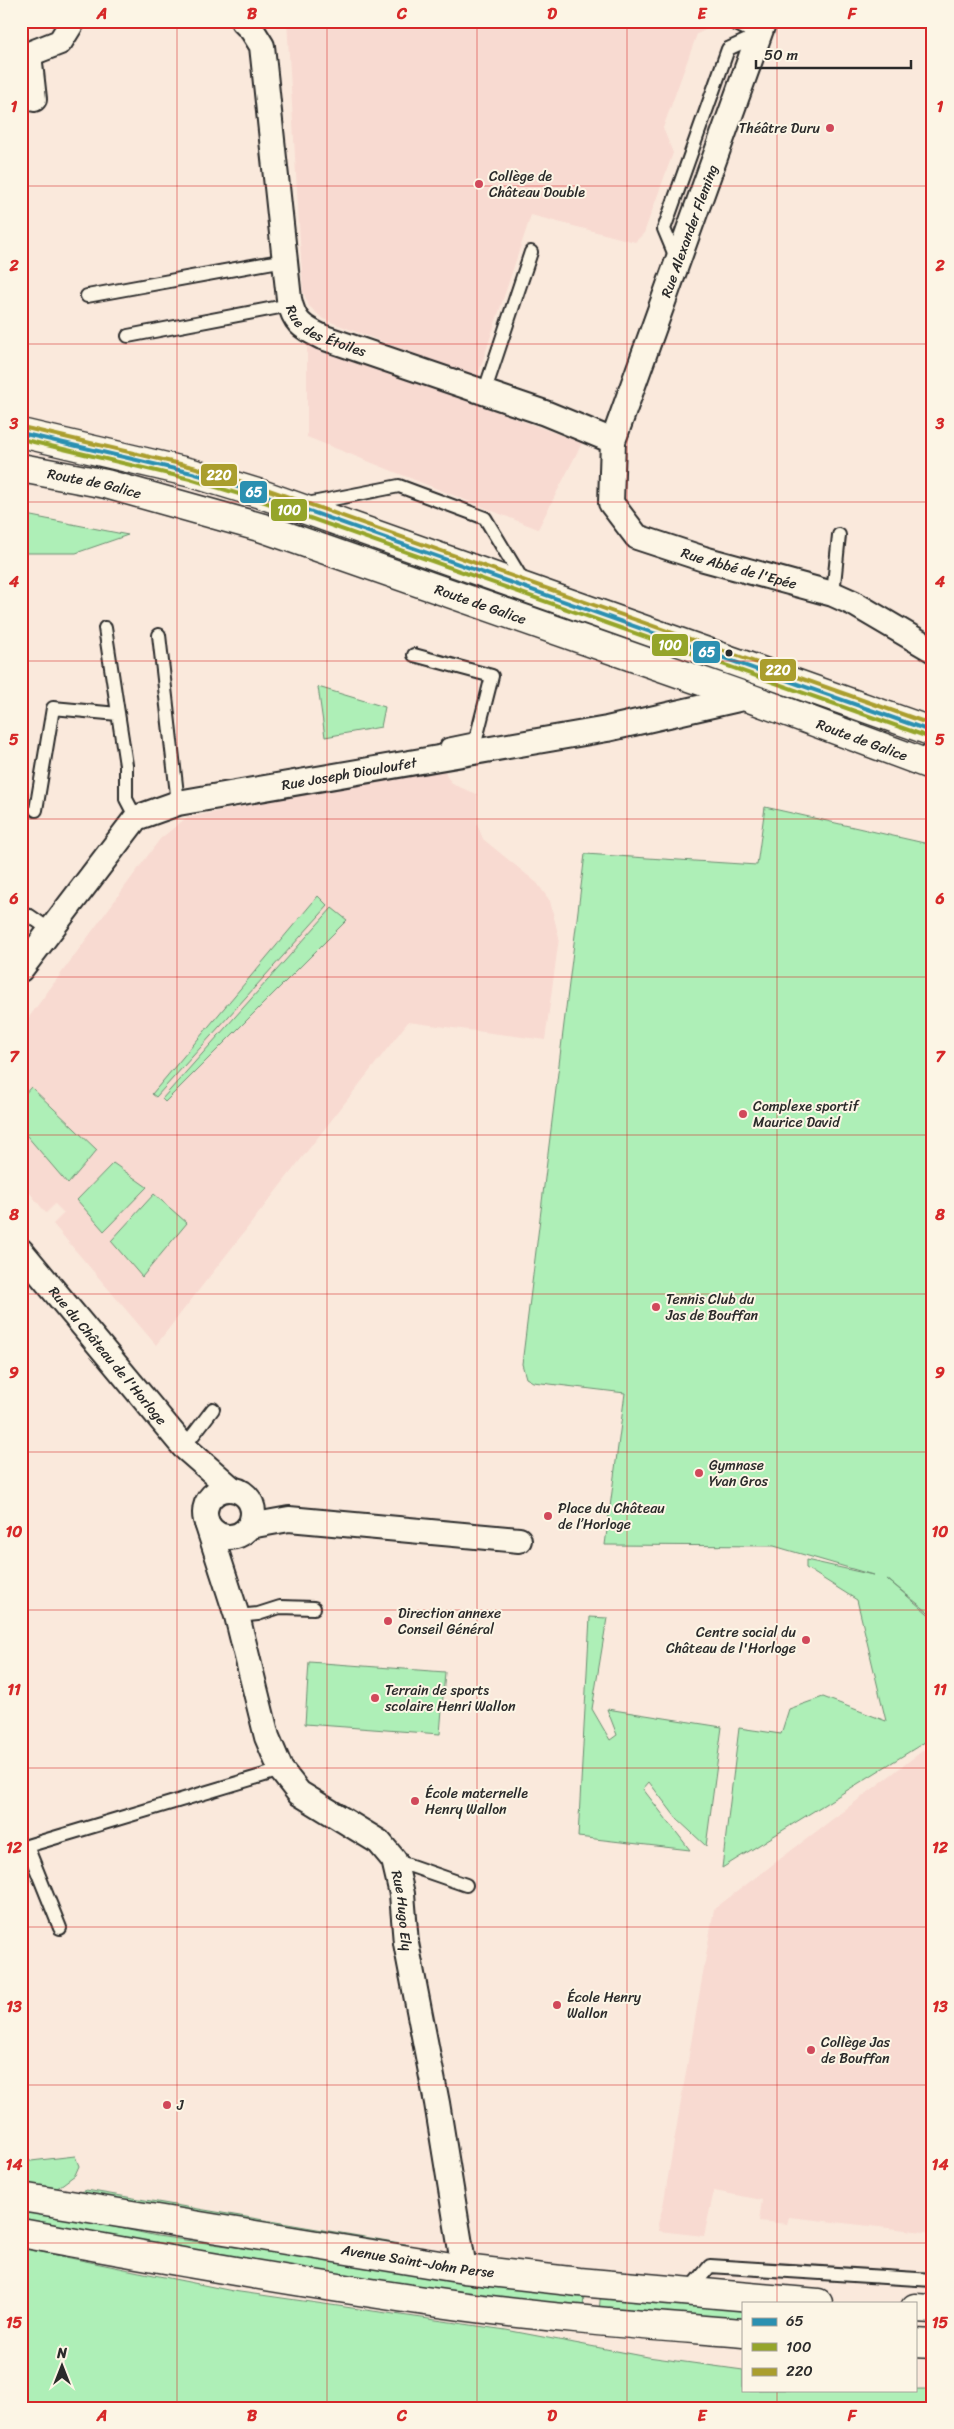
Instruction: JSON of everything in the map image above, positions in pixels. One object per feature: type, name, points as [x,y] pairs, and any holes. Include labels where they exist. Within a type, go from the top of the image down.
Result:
[{"type":"main road","points":[[21,433],[192,473],[296,506],[933,732]]},
{"type":"main road","name":"Route de Galice","points":[[21,468],[106,484],[263,528],[747,697],[933,766]]},
{"type":"main road","name":"Avenue Saint-John Perse","points":[[21,2197],[464,2269],[806,2302]]},
{"type":"main road","points":[[21,2233],[154,2257],[447,2304],[612,2323],[742,2333]]},
{"type":"main road","points":[[916,2308],[933,2309]]},
{"type":"main road","points":[[916,2343],[933,2344]]},
{"type":"street","points":[[34,99],[25,54],[60,42],[73,21]]},
{"type":"street","name":"Rue des Étoiles","points":[[245,22],[262,46],[290,305],[293,315],[304,328],[322,337],[484,393],[613,441]]},
{"type":"street","name":"Rue Alexander Fleming","points":[[613,441],[761,28]]},
{"type":"street","name":"Rue Abbé de l'Epée","points":[[613,441],[611,503],[637,537],[704,559],[833,594],[853,603],[933,650]]},
{"type":"street","name":"Rue Joseph Diouloufet","points":[[136,818],[177,797],[607,729],[747,697]]},
{"type":"street","points":[[21,968],[136,818]]},
{"type":"street","name":"Rue du Château de l'Horloge","points":[[21,1251],[190,1454],[242,1495],[289,1518],[519,1540]]},
{"type":"street","name":"Rue du Château de l'Horloge","points":[[190,1454],[206,1516]]},
{"type":"street","points":[[218,1492],[242,1495],[254,1514],[244,1531],[224,1537],[211,1529],[206,1516],[212,1496],[218,1492]]},
{"type":"street","name":"Rue Hugo Ely","points":[[206,1516],[228,1582],[268,1736],[281,1770],[299,1793],[379,1842],[394,1860],[402,1894],[406,1944],[437,2103],[464,2269]]},
{"type":"street","name":"Rue du Château de l'Horloge","points":[[244,1531],[289,1518]]},
{"type":"street","name":"Rue Hugo Ely","points":[[228,1582],[244,1531]]},
{"type":"lane","points":[[730,21],[761,28]]},
{"type":"lane","points":[[484,393],[531,252]]},
{"type":"lane","points":[[86,296],[284,260]]},
{"type":"lane","points":[[128,336],[290,305]]},
{"type":"lane","points":[[296,506],[399,486],[485,518],[528,588]]},
{"type":"lane","points":[[833,594],[839,534]]},
{"type":"lane","points":[[105,628],[126,765],[126,799],[136,818]]},
{"type":"lane","points":[[159,635],[177,797],[216,787],[476,739],[492,676],[414,655]]},
{"type":"lane","points":[[36,810],[53,708],[118,714]]},
{"type":"lane","points":[[21,915],[30,916],[50,930]]},
{"type":"lane","points":[[190,1454],[213,1408]]},
{"type":"lane","points":[[237,1616],[258,1614],[280,1607],[314,1608]]},
{"type":"lane","points":[[60,1928],[27,1846],[281,1770]]},
{"type":"lane","points":[[394,1860],[466,1885]]},
{"type":"lane","points":[[687,2292],[710,2266],[933,2280]]},
{"type":"shaded area","name":"Collège de Château Double","points":[[287,21],[723,21],[697,34],[663,128],[673,153],[644,233],[635,242],[531,215],[477,378],[323,319],[309,306],[303,292]]},
{"type":"shaded area","points":[[307,341],[582,443],[538,529],[307,437]]},
{"type":"shaded area","points":[[440,767],[445,769],[447,777],[454,785],[477,794],[477,824],[483,839],[537,883],[550,901],[559,938],[545,1040],[408,1022],[156,1345],[53,1224],[64,1213],[55,1204],[46,1213],[21,1182],[21,1028],[160,839],[186,818]]},
{"type":"shaded area","name":"Collège Jas de Bouffan","points":[[933,1743],[933,2233],[789,2217],[787,2224],[759,2221],[762,2200],[714,2191],[704,2236],[659,2231],[658,2224],[663,2206],[714,1909]]},
{"type":"green space","points":[[21,514],[128,535],[76,553],[21,553]]},
{"type":"green space","points":[[318,687],[385,707],[381,727],[325,737]]},
{"type":"green space","name":"Complexe sportif Maurice David","points":[[765,807],[933,845],[933,1616],[887,1579],[933,1618],[933,1737],[722,1868],[739,1728],[781,1734],[789,1709],[823,1697],[886,1721],[857,1600],[806,1568],[806,1560],[873,1575],[774,1546],[605,1545],[625,1393],[533,1382],[526,1378],[522,1364],[585,854],[757,865]]},
{"type":"green space","points":[[318,896],[328,906],[156,1097],[152,1094]]},
{"type":"green space","points":[[332,908],[347,920],[165,1102],[162,1099]]},
{"type":"green space","points":[[31,1087],[97,1150],[68,1184],[21,1129],[21,1098]]},
{"type":"green space","points":[[113,1163],[147,1187],[104,1231],[77,1200]]},
{"type":"green space","points":[[154,1194],[187,1223],[142,1277],[111,1241]]},
{"type":"green space","points":[[590,1617],[607,1618],[592,1709],[610,1740],[617,1735],[607,1709],[722,1727],[706,1846],[677,1819],[649,1782],[643,1789],[690,1850],[578,1837]]},
{"type":"green space","name":"Terrain de sports scolaire Henri Wallon","points":[[309,1662],[445,1672],[440,1734],[305,1724]]},
{"type":"green space","points":[[75,2156],[79,2166],[75,2175],[56,2189],[21,2186],[21,2160],[31,2161]]},
{"type":"green space","points":[[86,2190],[406,2244],[406,2251],[78,2193]]},
{"type":"green space","points":[[21,2207],[157,2236],[438,2276],[584,2291],[583,2312],[493,2302],[21,2225]]},
{"type":"green space","points":[[21,2248],[233,2291],[506,2330],[648,2357],[742,2370],[742,2392],[916,2392],[916,2389],[933,2389],[933,2408],[21,2408]]},
{"type":"green space","points":[[601,2290],[742,2307],[742,2326],[599,2312]]},
{"type":"transit line","name":"220","points":[[22,427],[193,467],[266,489],[933,725]]},
{"type":"transit line","name":"65","points":[[21,433],[192,473],[264,495],[933,732]]},
{"type":"transit line","name":"100","points":[[21,439],[190,479],[262,501],[931,738]]},
{"type":"place","name":"Théâtre Duru","points":[[830,128]]},
{"type":"place","name":"Collège de Château Double","points":[[479,184]]},
{"type":"place","name":"Complexe sportif Maurice David","points":[[743,1114]]},
{"type":"place","name":"Tennis Club du Jas de Bouffan","points":[[656,1307]]},
{"type":"place","name":"Gymnase Yvan Gros","points":[[699,1473]]},
{"type":"place","name":"Place du Château de l’Horloge","points":[[548,1516]]},
{"type":"place","name":"Direction annexe Conseil Général","points":[[388,1621]]},
{"type":"place","name":"Centre social du Château de l'Horloge","points":[[806,1640]]},
{"type":"place","name":"Terrain de sports scolaire Henri Wallon","points":[[375,1698]]},
{"type":"place","name":"École maternelle Henry Wallon","points":[[415,1801]]},
{"type":"place","name":"École Henry Wallon","points":[[557,2005]]},
{"type":"place","name":"Collège Jas de Bouffan","points":[[811,2050]]},
{"type":"place","name":"J","points":[[167,2105]]}]
